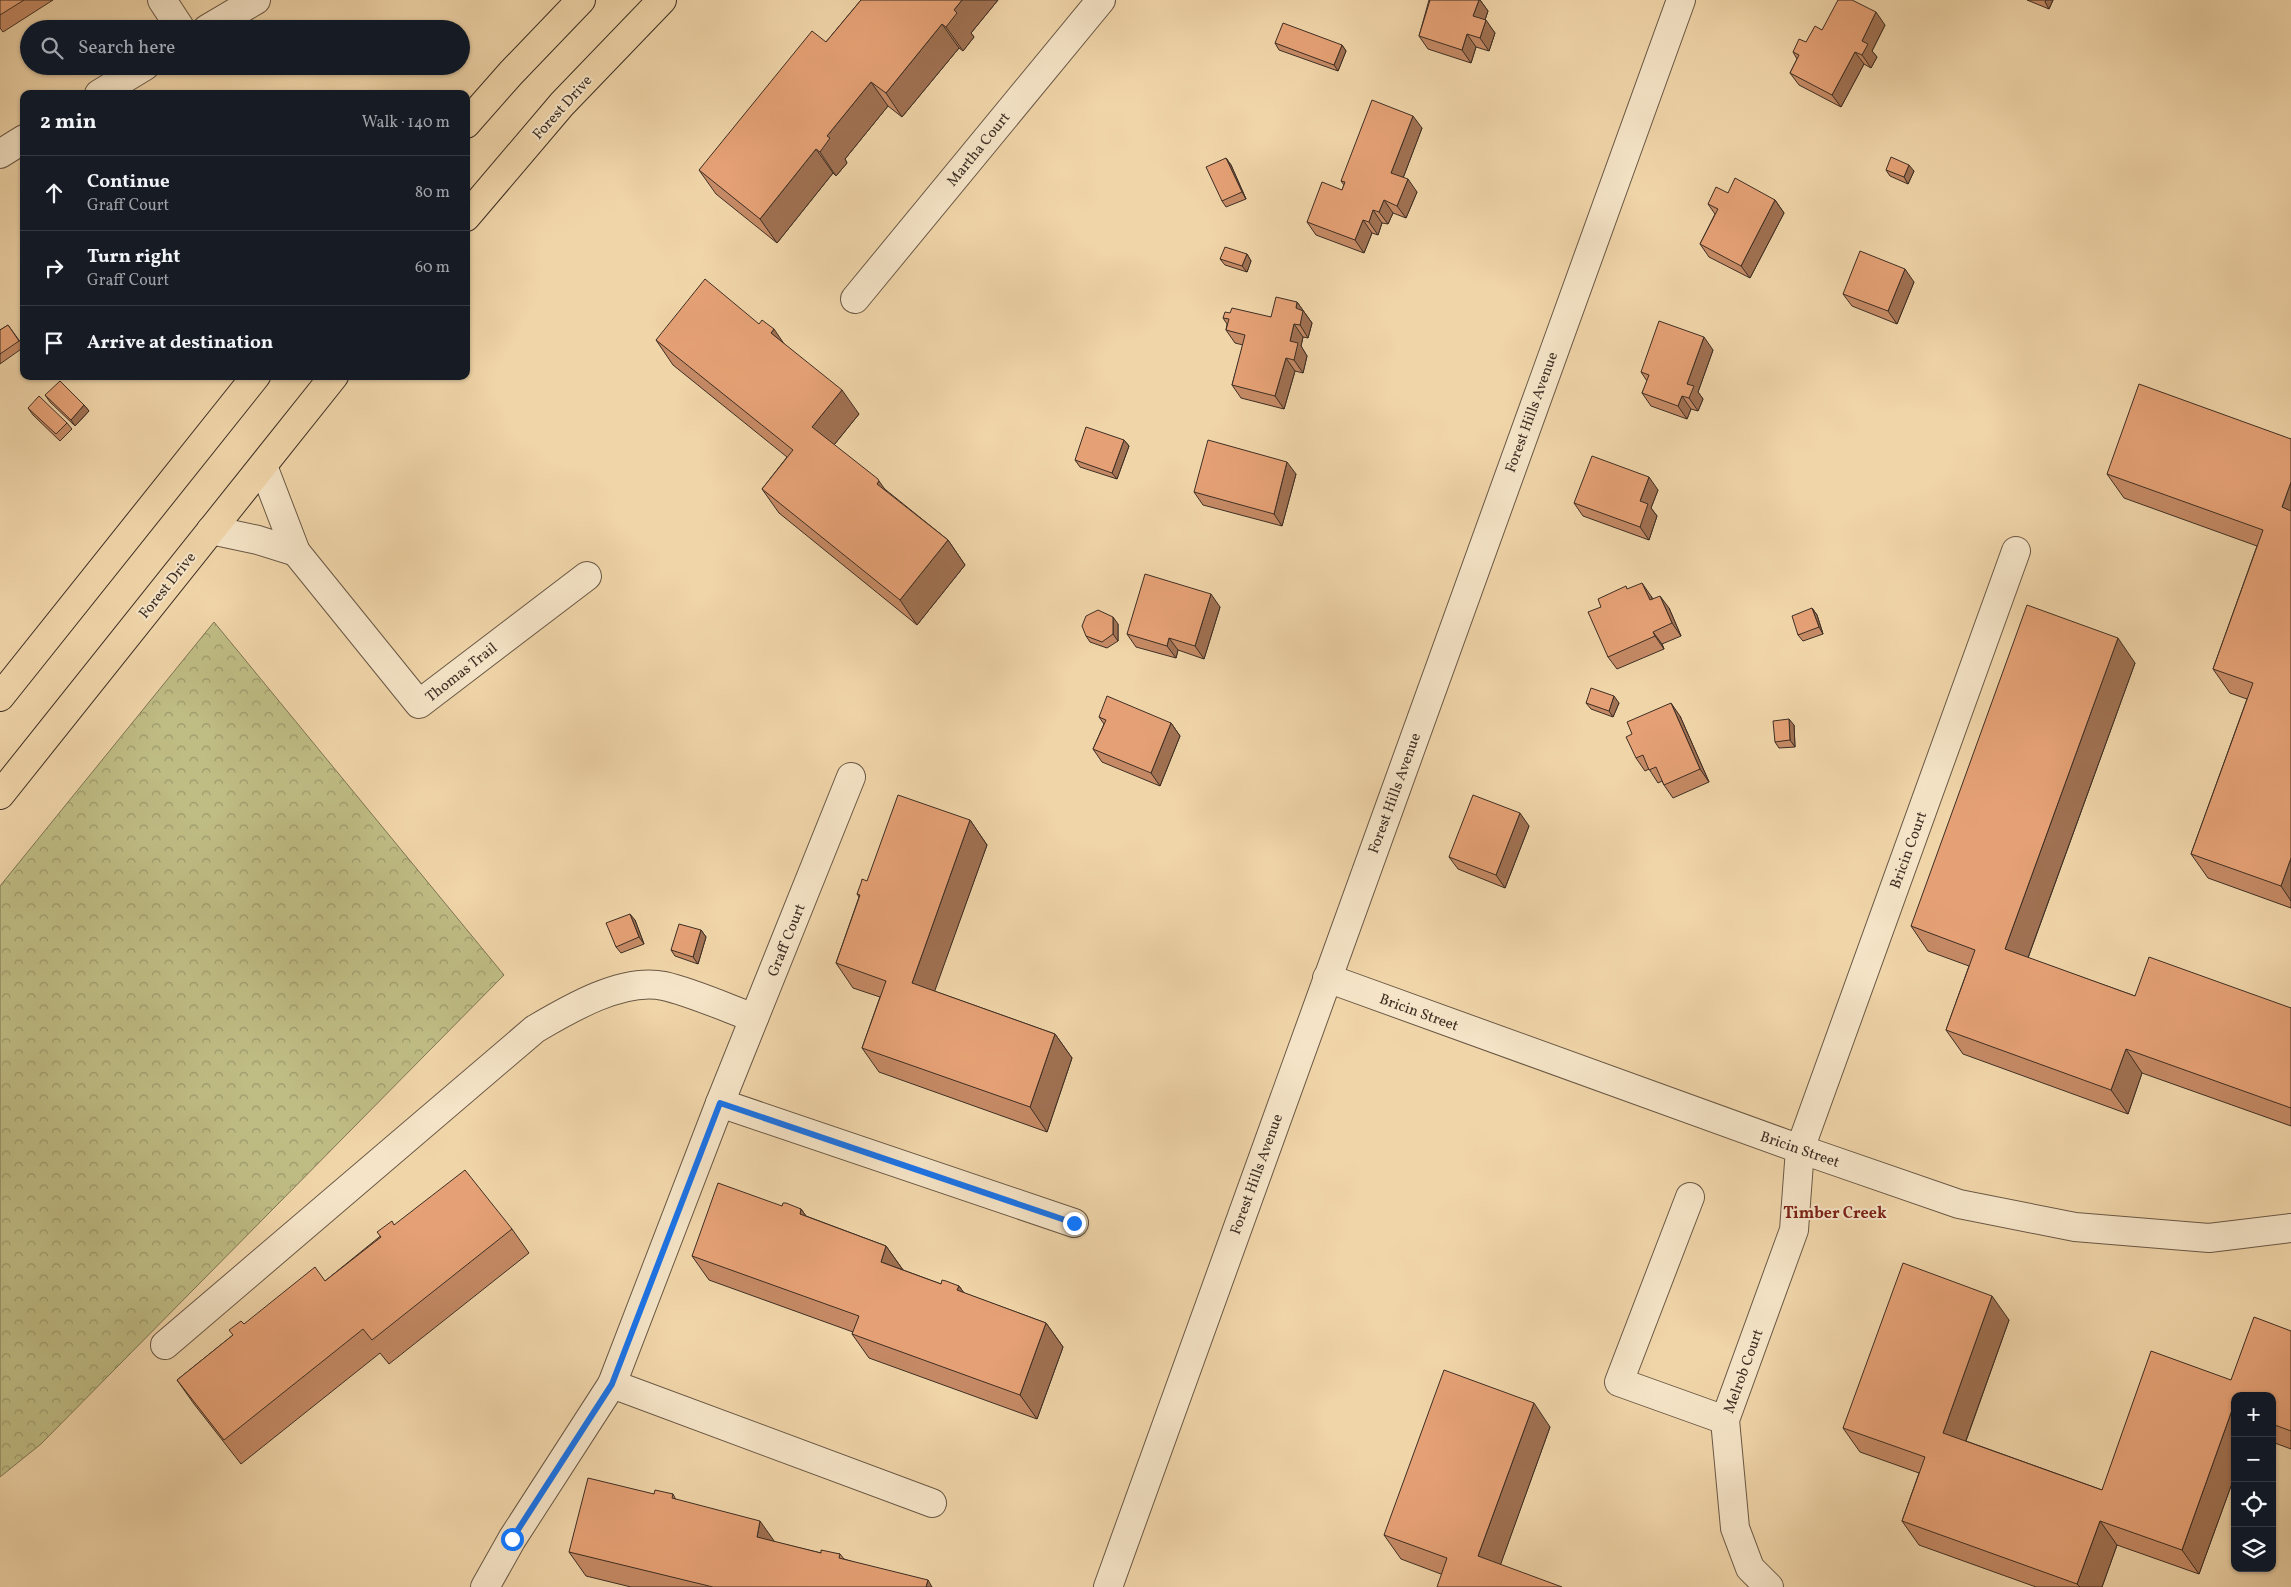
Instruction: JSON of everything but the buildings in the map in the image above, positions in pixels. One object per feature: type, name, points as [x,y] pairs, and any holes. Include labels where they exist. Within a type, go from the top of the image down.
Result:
[{"type":"main road","points":[[470,119],[511,73],[581,0]]},
{"type":"main road","name":"Forest Drive","points":[[470,212],[562,104],[662,0]]},
{"type":"main road","points":[[0,697],[253,380]]},
{"type":"main road","name":"Forest Drive","points":[[0,795],[331,380]]},
{"type":"street","points":[[162,0],[175,20]]},
{"type":"street","points":[[222,20],[256,0]]},
{"type":"street","name":"Martha Court","points":[[855,298],[1101,0]]},
{"type":"street","name":"Forest Hills Avenue","points":[[1108,1587],[1681,0]]},
{"type":"street","points":[[106,90],[130,75]]},
{"type":"street","points":[[0,154],[20,142]]},
{"type":"street","name":"Thomas Trail","points":[[263,466],[296,552],[419,704],[587,576]]},
{"type":"street","points":[[211,530],[258,540],[296,552]]},
{"type":"street","name":"Bricin Court","points":[[1800,1149],[2016,551]]},
{"type":"street","name":"Graff Court","points":[[485,1587],[512,1539],[612,1384],[720,1103],[851,777]]},
{"type":"street","name":"Bricin Street","points":[[1327,978],[1800,1149],[1959,1204],[2075,1227],[2208,1238],[2291,1228]]},
{"type":"street","points":[[165,1345],[535,1028],[573,1006],[626,986],[663,985],[754,1018]]},
{"type":"street","points":[[720,1103],[1074,1223]]},
{"type":"street","name":"Melrob Court","points":[[1769,1587],[1750,1568],[1735,1528],[1725,1420],[1794,1230],[1800,1149]]},
{"type":"street","points":[[1690,1197],[1619,1382],[1725,1420]]},
{"type":"street","points":[[612,1384],[932,1503]]},
{"type":"green space","points":[[214,622],[504,975],[41,1444],[0,1477],[0,886]]},
{"type":"district","name":"Timber Creek","points":[[1835,1212]]},
{"type":"route","points":[[512,1539],[612,1384],[720,1103],[1074,1223]]}]
